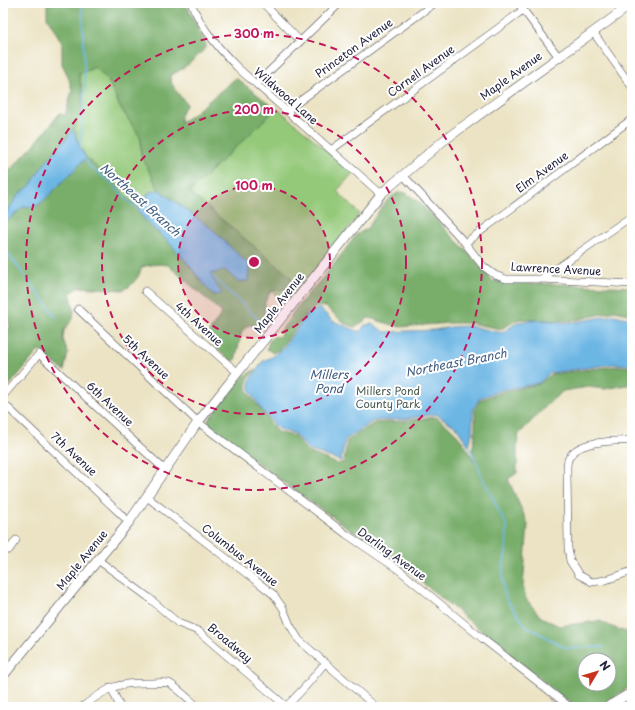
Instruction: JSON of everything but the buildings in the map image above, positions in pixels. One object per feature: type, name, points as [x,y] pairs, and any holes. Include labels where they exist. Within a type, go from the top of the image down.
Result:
[{"type":"main road","name":"Maple Avenue","points":[[3,676],[129,522],[198,422],[381,194],[443,141],[593,32],[622,6],[632,4]]},
{"type":"main road","points":[[607,707],[632,692]]},
{"type":"street","name":"Wildwood Lane","points":[[191,3],[196,16],[207,34],[221,51],[239,69],[381,194]]},
{"type":"street","points":[[263,3],[300,41]]},
{"type":"street","points":[[256,84],[340,3]]},
{"type":"street","name":"Princeton Avenue","points":[[286,111],[435,3]]},
{"type":"street","points":[[518,3],[558,56]]},
{"type":"street","name":"Cornell Avenue","points":[[331,150],[523,10]]},
{"type":"street","points":[[593,32],[632,87]]},
{"type":"street","name":"Elm Avenue","points":[[465,243],[632,119]]},
{"type":"street","name":"Lawrence Avenue","points":[[403,175],[465,243],[483,266],[495,275],[506,279],[541,279],[632,284]]},
{"type":"street","points":[[541,279],[632,216]]},
{"type":"street","name":"4th Avenue","points":[[145,291],[238,373]]},
{"type":"street","name":"5th Avenue","points":[[78,309],[198,422]]},
{"type":"street","name":"6th Avenue","points":[[3,396],[39,354],[165,470]]},
{"type":"street","name":"7th Avenue","points":[[3,403],[129,522]]},
{"type":"street","name":"Darling Avenue","points":[[198,422],[328,521],[399,570],[483,639],[570,707]]},
{"type":"street","points":[[632,440],[592,443],[582,446],[568,460],[567,470],[568,548],[570,561],[578,575],[592,582],[606,580],[632,571]]},
{"type":"street","name":"Columbus Avenue","points":[[147,497],[273,594],[283,608],[290,625],[299,640],[376,707]]},
{"type":"street","points":[[3,551],[9,550],[16,540]]},
{"type":"street","name":"Broadway","points":[[98,560],[148,597],[178,623],[198,631],[287,707]]},
{"type":"street","points":[[287,707],[325,663]]},
{"type":"street","points":[[82,707],[111,687],[134,682],[170,684],[198,707]]},
{"type":"street","points":[[111,687],[120,707]]},
{"type":"green space","points":[[47,3],[185,3],[206,44],[205,49],[189,64],[180,71],[170,75],[170,79],[174,87],[187,104],[181,113],[180,122],[191,116],[236,78],[276,109],[191,190],[191,194],[292,278],[288,289],[271,291],[265,302],[264,326],[249,325],[242,331],[235,361],[229,360],[209,342],[209,332],[222,313],[168,265],[158,264],[142,267],[138,277],[130,286],[123,290],[80,287],[70,293],[74,309],[73,319],[64,330],[63,339],[68,353],[64,371],[39,350],[3,393],[3,331],[10,329],[8,316],[3,310],[3,224],[23,207],[37,206],[86,158],[113,181],[125,197],[139,208],[138,211],[142,216],[174,247],[199,279],[225,270],[237,281],[248,281],[249,265],[212,229],[159,190],[141,155],[141,138],[120,107],[108,80],[95,67],[79,74],[83,107],[74,129],[42,167],[30,186],[19,194],[4,216],[3,223],[3,177],[34,145],[60,113],[65,116],[72,90],[68,76],[62,64],[62,43],[47,17]]},
{"type":"green space","points":[[95,67],[108,80],[120,107],[141,138],[141,155],[159,190],[148,193],[139,208],[125,197],[113,181],[90,163],[79,146],[74,129],[83,107],[79,74]]},
{"type":"green space","points":[[275,106],[353,173],[337,191],[360,214],[286,305],[176,198]]},
{"type":"green space","points":[[399,192],[406,193],[420,203],[479,264],[491,280],[497,282],[632,287],[632,315],[615,311],[571,321],[519,319],[501,329],[470,323],[400,327],[369,318],[355,327],[344,323],[326,307],[318,306],[307,313],[279,350],[273,353],[267,349],[270,340],[276,336],[279,337],[281,334],[280,332],[296,308],[332,267],[357,234],[367,229],[381,208],[390,198]]},
{"type":"green space","points":[[618,366],[632,367],[632,384],[605,389],[588,387],[563,391],[551,401],[519,434],[517,444],[517,473],[508,479],[528,524],[523,586],[526,599],[541,617],[559,626],[600,621],[619,630],[632,633],[632,685],[598,707],[578,707],[560,695],[401,565],[290,487],[218,433],[210,426],[208,420],[244,376],[256,369],[247,380],[247,391],[277,432],[294,436],[308,452],[338,464],[344,462],[347,441],[374,423],[436,417],[453,430],[465,445],[475,462],[472,451],[475,436],[475,409],[480,400],[502,392],[539,384],[552,374]]},
{"type":"water","points":[[74,129],[79,146],[86,158],[37,206],[23,207],[3,224],[4,216],[19,194],[30,186],[42,167]]},
{"type":"water","points":[[159,190],[212,229],[249,265],[248,281],[237,281],[225,270],[210,274],[222,294],[213,295],[180,254],[146,221],[138,211],[148,193]]},
{"type":"water","name":"Millers Pond","points":[[319,308],[333,321],[360,332],[365,325],[372,324],[385,332],[435,330],[470,326],[502,333],[518,322],[540,320],[570,323],[614,315],[632,319],[632,365],[614,364],[550,373],[539,383],[502,390],[480,398],[473,409],[472,433],[469,446],[456,427],[436,414],[405,419],[373,421],[345,440],[341,461],[309,450],[294,434],[278,429],[262,410],[250,391],[250,380],[263,361],[272,357],[282,349],[307,315]]},
{"type":"waterway","name":"Northeast Branch","points":[[80,147],[85,83],[82,3]]},
{"type":"waterway","name":"Northeast Branch","points":[[85,158],[89,166],[112,183],[126,199],[139,210]]},
{"type":"waterway","points":[[3,247],[56,317]]},
{"type":"waterway","name":"Northeast Branch","points":[[209,273],[266,325]]},
{"type":"waterway","points":[[469,445],[484,481],[507,527],[506,552],[503,568],[503,583],[506,599],[526,626],[566,648],[604,647]]},
{"type":"park label","name":"Millers Pond County Park","points":[[388,397]]}]
